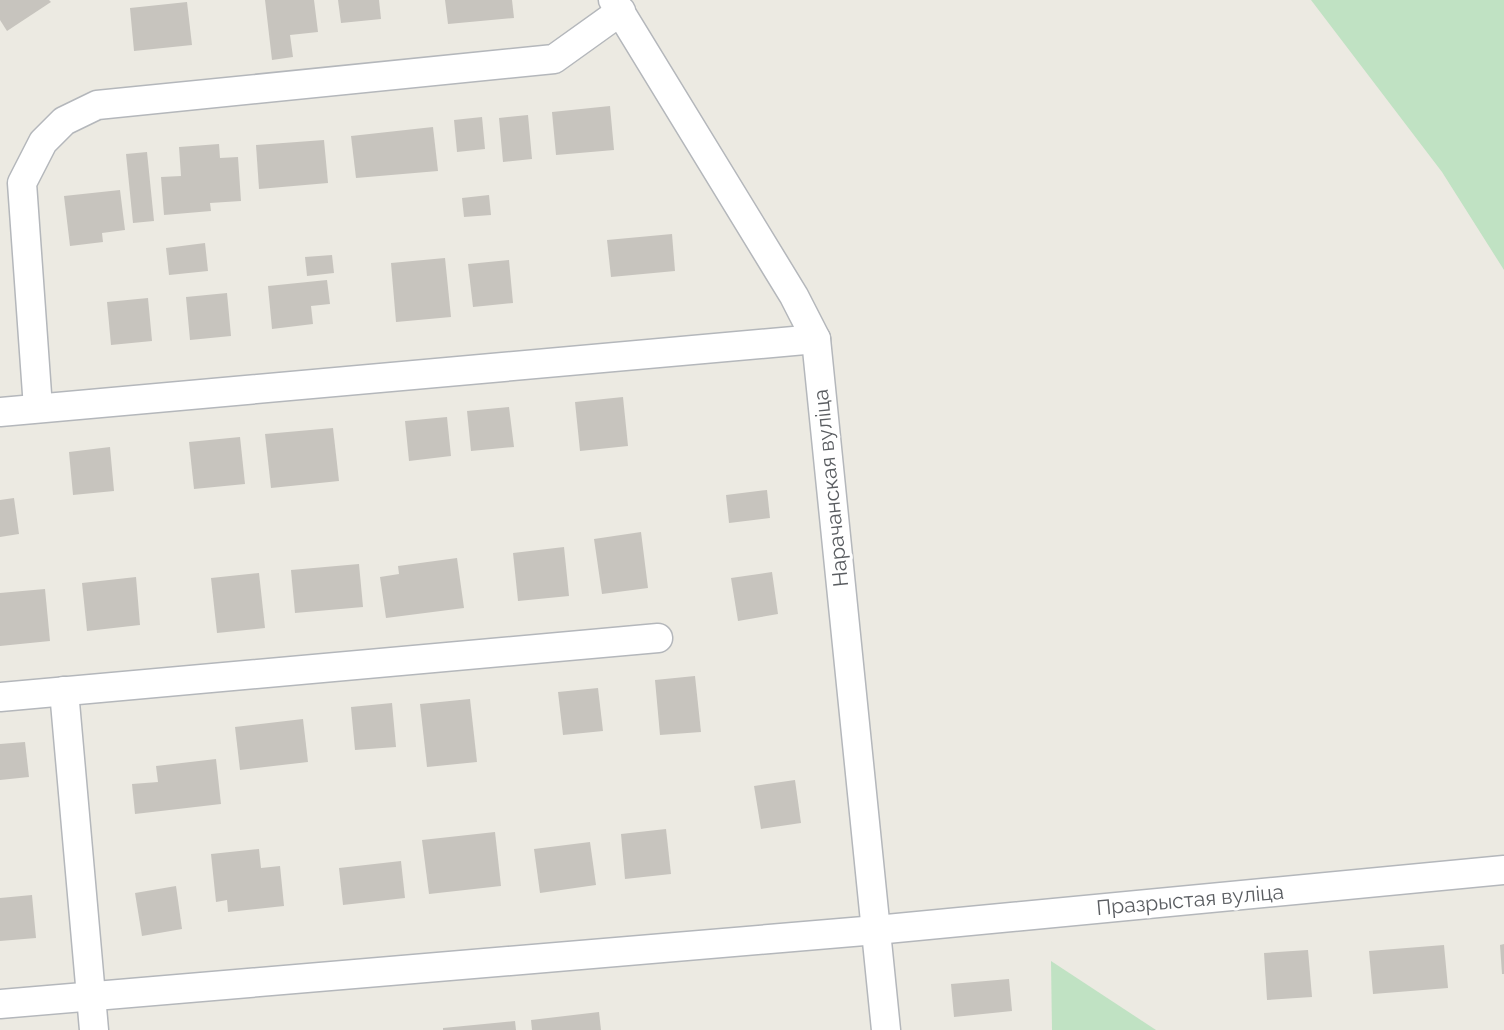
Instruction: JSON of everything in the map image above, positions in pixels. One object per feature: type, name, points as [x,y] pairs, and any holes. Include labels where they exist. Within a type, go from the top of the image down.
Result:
[{"type":"street","name":"Нарачанская вуліца","points":[[617,5],[794,296],[816,339],[886,1030]]},
{"type":"street","points":[[38,408],[22,183],[44,142],[64,121],[97,105],[554,59],[617,5]]},
{"type":"street","points":[[0,412],[816,339]]},
{"type":"street","points":[[0,697],[658,638]]},
{"type":"street","points":[[64,691],[94,1030]]},
{"type":"street","name":"Празрыстая вуліца","points":[[0,1004],[876,930],[1504,870]]},
{"type":"green space","points":[[1311,0],[1504,0],[1504,270],[1442,172]]},
{"type":"green space","points":[[1051,961],[1156,1030],[1052,1030]]},
{"type":"building","points":[[0,0],[49,0],[51,2],[7,31],[0,20]]},
{"type":"building","points":[[265,0],[314,0],[318,32],[290,35],[293,57],[272,60]]},
{"type":"building","points":[[338,0],[379,0],[381,19],[341,23]]},
{"type":"building","points":[[445,0],[512,0],[514,18],[448,24]]},
{"type":"building","points":[[187,2],[192,45],[134,51],[130,8]]},
{"type":"building","points":[[610,106],[614,150],[556,155],[552,112]]},
{"type":"building","points":[[528,115],[532,159],[503,162],[499,118]]},
{"type":"building","points":[[482,117],[485,149],[457,152],[454,120]]},
{"type":"building","points":[[433,127],[438,171],[356,178],[351,136]]},
{"type":"building","points":[[324,140],[328,183],[259,189],[256,145]]},
{"type":"building","points":[[219,144],[220,158],[238,157],[241,201],[210,203],[211,211],[164,215],[161,177],[181,176],[179,147]]},
{"type":"building","points":[[147,152],[154,221],[133,223],[126,154]]},
{"type":"building","points":[[120,190],[125,230],[102,233],[103,242],[70,246],[64,196]]},
{"type":"building","points":[[489,195],[491,215],[464,217],[462,198]]},
{"type":"building","points":[[672,234],[675,271],[611,277],[607,240]]},
{"type":"building","points":[[205,243],[208,271],[169,275],[166,248]]},
{"type":"building","points":[[332,255],[334,273],[307,276],[305,257]]},
{"type":"building","points":[[445,258],[451,317],[396,322],[391,263]]},
{"type":"building","points":[[509,260],[513,303],[473,307],[468,264]]},
{"type":"building","points":[[327,280],[330,304],[311,306],[313,324],[272,329],[268,286]]},
{"type":"building","points":[[227,293],[231,336],[190,340],[186,297]]},
{"type":"building","points":[[148,298],[152,341],[111,345],[107,302]]},
{"type":"building","points":[[623,397],[628,446],[580,451],[575,402]]},
{"type":"building","points":[[509,407],[514,447],[471,451],[467,411]]},
{"type":"building","points":[[447,417],[451,456],[409,461],[405,421]]},
{"type":"building","points":[[333,428],[339,481],[271,488],[265,434]]},
{"type":"building","points":[[240,437],[245,484],[194,489],[189,442]]},
{"type":"building","points":[[110,447],[114,491],[73,495],[69,452]]},
{"type":"building","points":[[767,490],[770,518],[729,523],[726,495]]},
{"type":"building","points":[[14,498],[19,534],[0,537],[0,500]]},
{"type":"building","points":[[641,532],[648,588],[602,594],[594,539]]},
{"type":"building","points":[[564,547],[569,596],[518,601],[513,553]]},
{"type":"building","points":[[457,558],[464,608],[386,618],[380,577],[399,574],[398,566]]},
{"type":"building","points":[[359,564],[363,607],[295,613],[291,570]]},
{"type":"building","points":[[772,572],[778,614],[738,621],[731,578]]},
{"type":"building","points":[[259,573],[265,628],[217,633],[211,578]]},
{"type":"building","points":[[136,577],[140,625],[87,631],[82,583]]},
{"type":"building","points":[[45,589],[50,641],[0,646],[0,593]]},
{"type":"building","points":[[695,676],[701,732],[660,735],[655,680]]},
{"type":"building","points":[[598,688],[603,731],[563,735],[558,692]]},
{"type":"building","points":[[470,699],[477,762],[427,767],[420,704]]},
{"type":"building","points":[[392,703],[396,747],[355,750],[351,707]]},
{"type":"building","points":[[303,719],[308,762],[240,770],[235,727]]},
{"type":"building","points":[[25,742],[29,777],[0,780],[0,744]]},
{"type":"building","points":[[216,759],[221,804],[135,814],[132,784],[158,782],[156,766]]},
{"type":"building","points":[[795,780],[801,823],[761,829],[754,786]]},
{"type":"building","points":[[666,829],[671,874],[625,879],[621,834]]},
{"type":"building","points":[[495,832],[501,886],[429,894],[422,840]]},
{"type":"building","points":[[590,842],[596,885],[540,893],[534,849]]},
{"type":"building","points":[[259,849],[261,868],[280,866],[284,906],[228,912],[227,900],[216,902],[211,854]]},
{"type":"building","points":[[401,861],[405,898],[343,905],[339,868]]},
{"type":"building","points":[[176,886],[182,929],[142,936],[135,893]]},
{"type":"building","points":[[32,895],[36,938],[0,941],[0,898]]},
{"type":"building","points":[[1504,944],[1504,974],[1502,974],[1500,945]]},
{"type":"building","points":[[1444,945],[1448,988],[1373,994],[1369,951]]},
{"type":"building","points":[[1308,950],[1312,997],[1267,1000],[1264,953]]},
{"type":"building","points":[[1009,979],[1012,1011],[954,1017],[951,984]]},
{"type":"building","points":[[599,1012],[601,1030],[532,1030],[531,1020]]},
{"type":"building","points":[[515,1021],[516,1030],[443,1030],[443,1028]]}]
